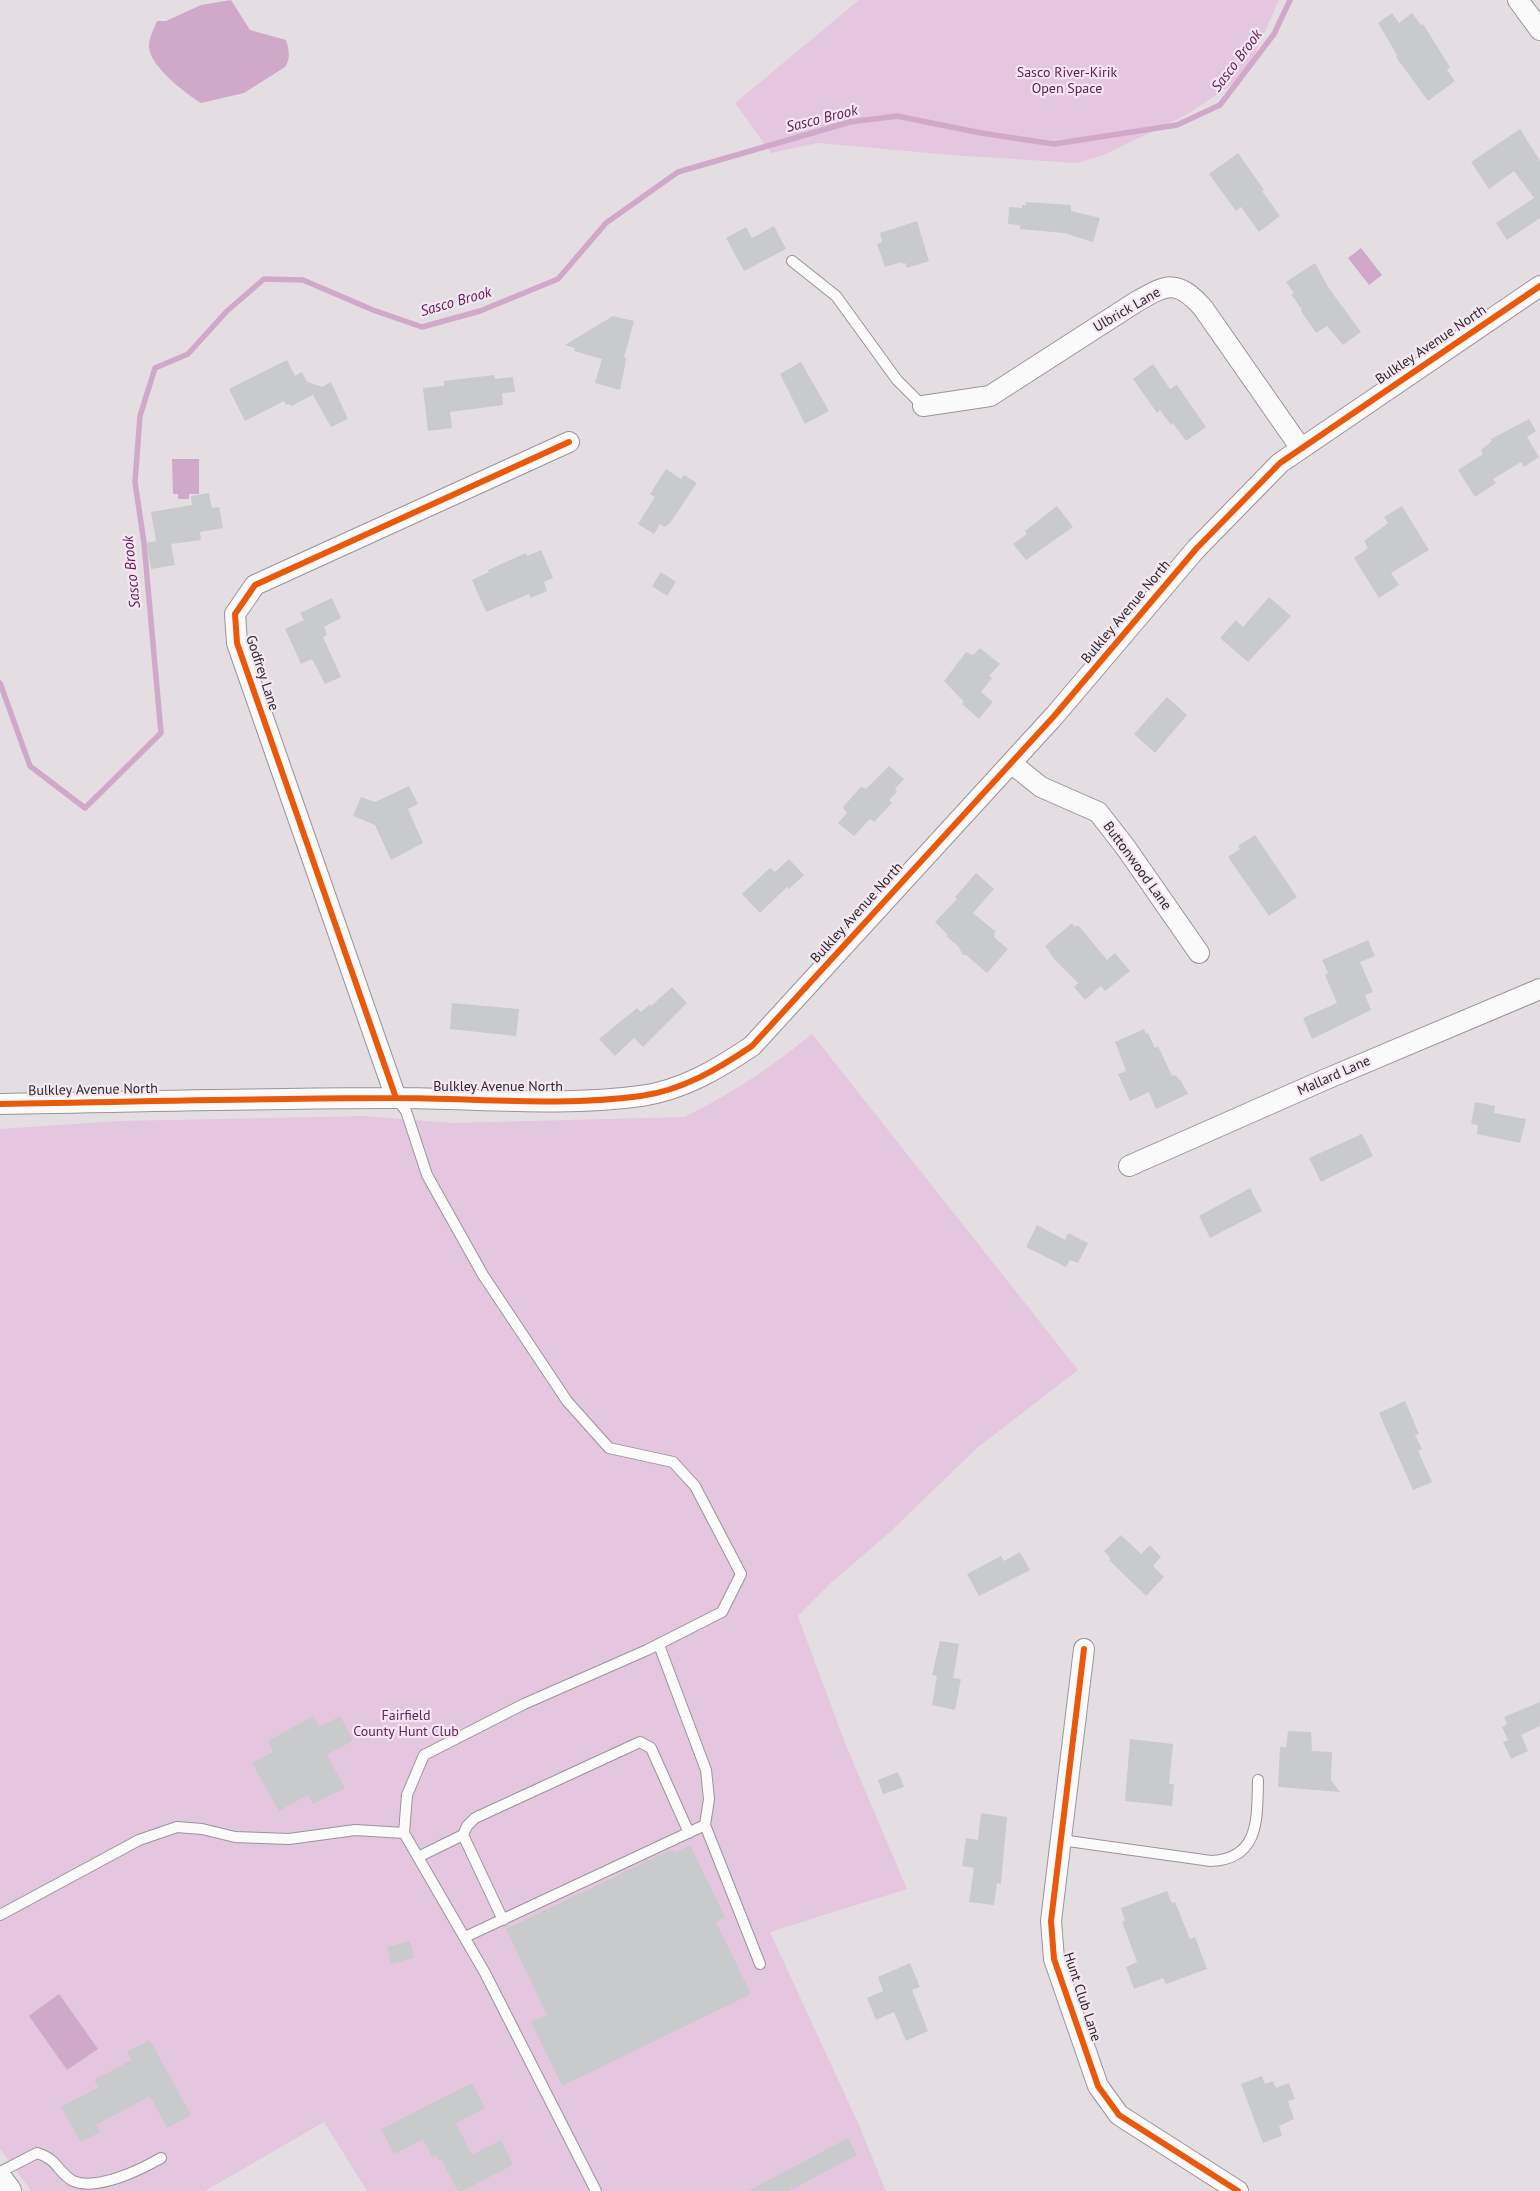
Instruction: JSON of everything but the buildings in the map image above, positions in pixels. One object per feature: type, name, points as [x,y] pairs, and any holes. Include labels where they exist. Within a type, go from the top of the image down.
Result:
[{"type":"main road","points":[[0,2182],[7,2191]]},
{"type":"street","points":[[1518,0],[1540,30]]},
{"type":"street","name":"Ulbrick Lane","points":[[923,406],[990,396],[1136,302],[1153,292],[1173,286],[1188,292],[1203,308],[1300,447]]},
{"type":"street","name":"Bulkley Avenue North","points":[[0,1104],[396,1098],[545,1101],[642,1096],[674,1088],[713,1072],[752,1046],[1055,715],[1196,549],[1280,462],[1540,286]]},
{"type":"street","name":"Godfrey Lane","points":[[396,1098],[237,643],[235,614],[255,585],[569,442]]},
{"type":"street","name":"Buttonwood Lane","points":[[1011,764],[1041,787],[1098,812],[1132,856],[1199,953]]},
{"type":"street","name":"Mallard Lane","points":[[1129,1166],[1324,1080],[1540,989]]},
{"type":"street","name":"Hunt Club Lane","points":[[1084,1649],[1050,1921],[1054,1959],[1098,2086],[1119,2115],[1238,2191]]},
{"type":"lane","points":[[792,261],[836,296],[897,380],[923,406]]},
{"type":"lane","points":[[396,1098],[406,1111],[432,1183],[483,1275],[567,1401],[609,1448],[673,1462],[695,1486],[741,1574],[722,1612],[659,1645],[524,1704],[424,1755],[408,1795],[404,1833],[464,1937],[596,2191]]},
{"type":"lane","points":[[659,1645],[706,1770],[709,1799],[705,1825],[760,1964]]},
{"type":"lane","points":[[418,1857],[463,1835],[467,1826],[476,1818],[640,1742],[651,1748],[689,1833]]},
{"type":"lane","points":[[1061,1840],[1211,1861],[1225,1860],[1244,1850],[1252,1837],[1257,1819],[1258,1780]]},
{"type":"lane","points":[[464,1937],[705,1825]]},
{"type":"lane","points":[[0,1915],[139,1840],[177,1827],[202,1829],[234,1837],[289,1839],[356,1830],[404,1833]]},
{"type":"lane","points":[[463,1835],[503,1920]]},
{"type":"lane","points":[[0,2172],[36,2153],[49,2157],[73,2182],[97,2185],[133,2174],[161,2158]]},
{"type":"green space","name":"Sasco River-Kirik Open Space","points":[[859,0],[1279,0],[1254,56],[1238,81],[1184,116],[1104,155],[1076,163],[951,155],[818,143],[771,153],[735,103]]},
{"type":"green space","name":"Fairfield County Hunt Club","points":[[812,1034],[1078,1370],[977,1448],[890,1532],[831,1583],[798,1616],[845,1743],[907,1889],[770,1932],[859,2125],[886,2191],[367,2191],[324,2122],[205,2191],[31,2191],[0,2149],[0,1129],[118,1121],[365,1116],[452,1123],[684,1117],[751,1079]]},
{"type":"shaded area","points":[[231,0],[250,30],[286,40],[289,50],[288,61],[285,67],[244,93],[201,103],[178,86],[156,64],[149,48],[150,38],[157,21],[166,21],[201,5]]},
{"type":"shaded area","points":[[1361,248],[1382,275],[1369,285],[1348,258]]},
{"type":"shaded area","points":[[172,459],[199,459],[199,494],[189,494],[189,499],[178,499],[178,494],[173,494]]},
{"type":"shaded area","points":[[59,1994],[98,2049],[67,2070],[29,2016]]},
{"type":"waterway","name":"Sasco Brook","points":[[0,683],[30,766],[85,808],[161,733],[144,543],[135,482],[140,416],[155,368],[188,354],[227,311],[264,279],[303,280],[373,310],[422,327],[480,311],[558,279],[606,223],[678,172],[850,122],[897,116],[981,133],[1054,144],[1177,125],[1220,105],[1274,34],[1290,0]]},
{"type":"cycle path","points":[[0,1104],[346,1098],[580,1101],[641,1096],[671,1089],[700,1077],[752,1046],[1055,715],[1196,549],[1280,463],[1540,286]]},
{"type":"cycle path","points":[[396,1098],[237,643],[235,614],[255,585],[569,442]]},
{"type":"cycle path","points":[[1084,1649],[1051,1921],[1054,1959],[1098,2086],[1119,2115],[1238,2191]]}]
